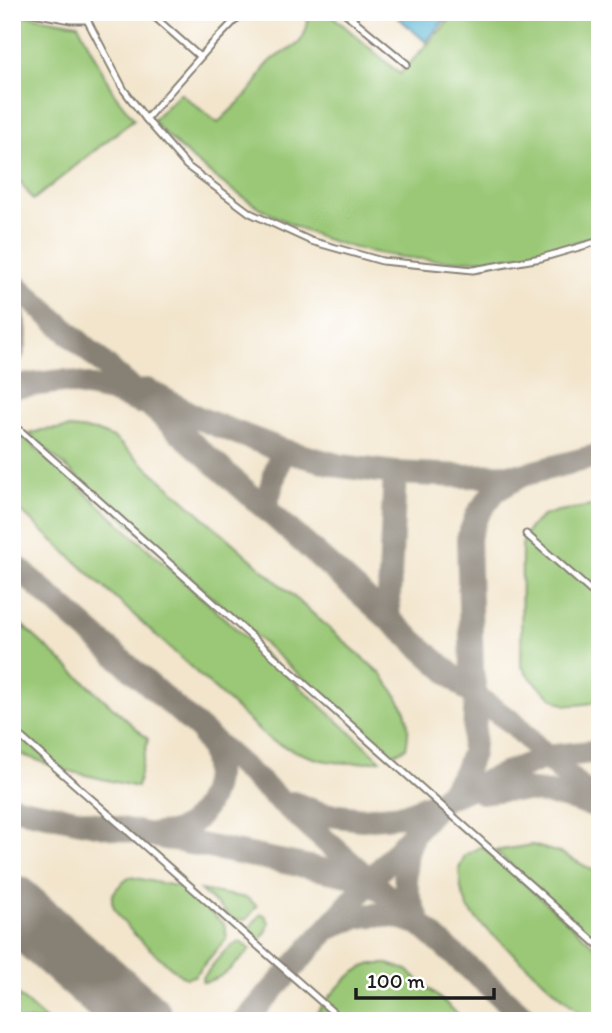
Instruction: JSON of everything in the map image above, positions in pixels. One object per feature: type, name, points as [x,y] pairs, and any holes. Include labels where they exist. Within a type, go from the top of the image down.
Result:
[{"type":"lane","points":[[28,12],[86,20]]},
{"type":"lane","points":[[83,12],[124,90],[187,166],[250,212],[311,241],[382,261],[473,270],[541,258],[600,241]]},
{"type":"lane","points":[[149,12],[200,57]]},
{"type":"lane","points":[[146,119],[243,12]]},
{"type":"lane","points":[[344,12],[407,64]]},
{"type":"lane","points":[[12,424],[600,947]]},
{"type":"lane","points":[[526,534],[600,599]]},
{"type":"lane","points":[[12,729],[343,1021]]},
{"type":"green space","points":[[300,12],[328,12],[400,74],[457,12],[600,12],[600,235],[522,256],[467,260],[415,259],[366,251],[320,237],[276,217],[233,191],[192,159],[152,121],[180,93],[218,123],[243,99],[267,65],[302,39],[308,19]]},
{"type":"green space","points":[[12,13],[78,24],[113,92],[134,119],[33,200],[12,170]]},
{"type":"green space","points":[[70,428],[96,431],[114,438],[381,674],[404,708],[408,726],[406,748],[390,756],[29,434]]},
{"type":"green space","points":[[23,436],[381,760],[350,763],[324,760],[299,753],[270,740],[12,503],[12,441]]},
{"type":"green space","points":[[600,505],[600,702],[567,705],[541,688],[521,665],[522,545],[531,526],[543,516]]},
{"type":"green space","points":[[12,616],[148,739],[137,787],[64,770],[12,751]]},
{"type":"green space","points":[[532,845],[563,854],[600,874],[600,944],[495,851]]},
{"type":"green space","points":[[482,846],[600,951],[600,1021],[589,1021],[480,923],[468,908],[461,889],[459,869],[465,855]]},
{"type":"green space","points":[[130,877],[181,887],[225,925],[227,938],[194,976],[186,978],[179,974],[138,938],[119,916],[113,906],[112,897],[117,888]]},
{"type":"green space","points":[[200,890],[247,898],[257,906],[247,919],[234,920]]},
{"type":"green space","points":[[261,914],[265,915],[269,922],[266,932],[258,942],[249,932]]},
{"type":"green space","points":[[242,942],[249,951],[222,975],[203,982],[202,979],[220,957],[230,947]]},
{"type":"green space","points":[[372,964],[388,964],[407,970],[466,1021],[310,1021],[345,980]]},
{"type":"green space","points":[[12,990],[47,1021],[12,1021]]},
{"type":"water","points":[[392,12],[452,12],[426,42]]},
{"type":"taxiway","points":[[12,282],[476,697],[513,723],[546,757],[600,805]]},
{"type":"taxiway","points":[[12,310],[16,332],[12,354]]},
{"type":"taxiway","points":[[12,387],[63,381],[111,391],[139,402]]},
{"type":"taxiway","points":[[147,390],[198,418],[282,450],[341,466],[395,473],[522,475],[600,455]]},
{"type":"taxiway","points":[[265,508],[282,450]]},
{"type":"taxiway","points":[[388,618],[395,473]]},
{"type":"taxiway","points":[[245,1021],[465,772],[472,753],[476,697],[472,671],[468,539],[477,515],[495,491],[522,475]]},
{"type":"taxiway","points":[[12,563],[529,1021]]},
{"type":"taxiway","points":[[157,834],[172,833],[187,826],[198,817],[206,805],[212,792],[215,763],[204,737]]},
{"type":"taxiway","points":[[293,803],[322,814],[362,819],[404,815],[546,757],[600,751]]},
{"type":"taxiway","points":[[482,792],[525,790],[565,797],[593,806]]},
{"type":"taxiway","points":[[12,807],[368,879]]},
{"type":"taxiway","points":[[412,836],[406,857],[405,878],[409,898],[418,918]]},
{"type":"taxiway","points":[[332,927],[352,918],[373,915],[393,916],[414,922]]},
{"type":"runway","points":[[12,906],[142,1021]]}]
